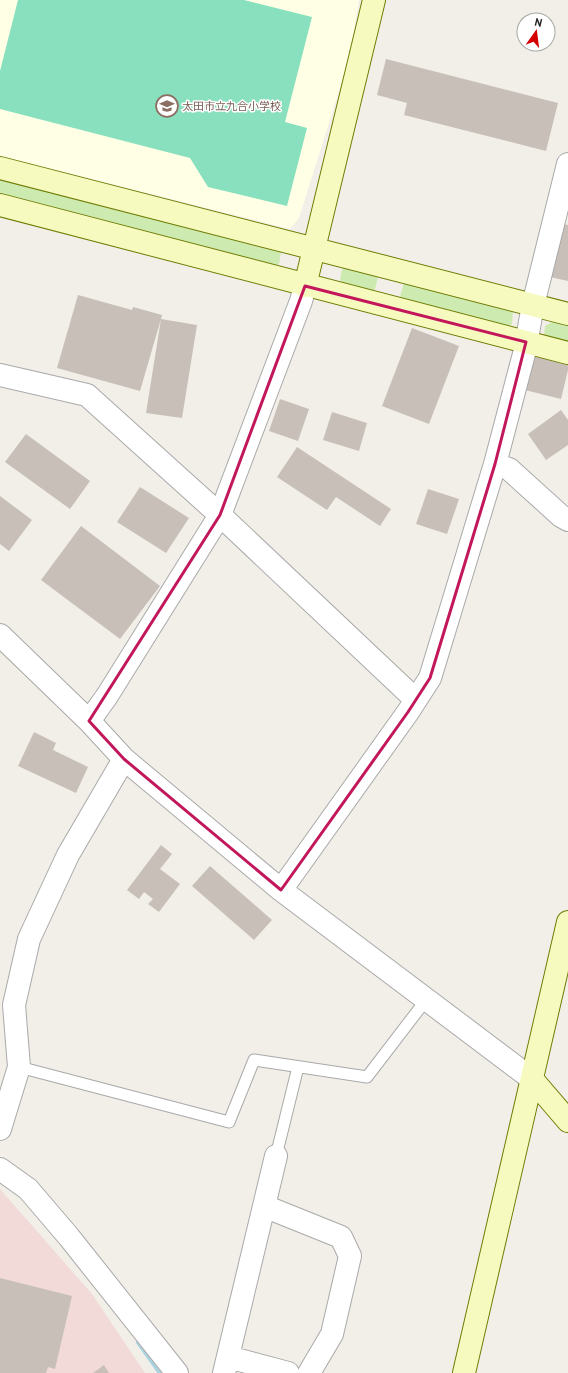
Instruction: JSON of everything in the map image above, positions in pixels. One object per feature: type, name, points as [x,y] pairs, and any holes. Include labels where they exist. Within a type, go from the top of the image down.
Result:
[{"type":"street","points":[[89,721],[136,650],[220,515],[301,301],[374,0]]},
{"type":"street","points":[[281,890],[430,678],[495,464],[526,342],[533,305],[568,164]]},
{"type":"street","points":[[0,168],[568,314]]},
{"type":"street","points":[[0,205],[305,286],[568,353]]},
{"type":"street","points":[[0,375],[87,395],[220,515],[416,700]]},
{"type":"street","points":[[495,464],[509,469],[561,516],[568,520]]},
{"type":"street","points":[[0,635],[89,721],[124,759],[281,890],[532,1079],[568,1121]]},
{"type":"street","points":[[0,1129],[9,1069],[14,1005],[29,939],[68,855],[124,759]]},
{"type":"street","points":[[464,1373],[568,922]]},
{"type":"street","points":[[276,1156],[226,1365],[288,1373]]},
{"type":"street","points":[[0,1169],[28,1189],[69,1237],[177,1373]]},
{"type":"street","points":[[264,1206],[341,1237],[350,1256],[332,1334],[309,1373]]},
{"type":"lane","points":[[9,1069],[229,1122],[254,1060],[367,1077],[426,1000]]},
{"type":"lane","points":[[276,1156],[298,1067]]},
{"type":"highlighted area","points":[[305,286],[526,342],[495,464],[430,678],[408,712],[281,890],[124,759],[89,721],[220,515]]},
{"type":"shaded area","name":"太田市立九合小学校","points":[[0,0],[359,0],[350,56],[299,218],[290,229],[0,156]]},
{"type":"shaded area","points":[[0,1189],[92,1294],[145,1373],[0,1373]]},
{"type":"green space","name":"太田市立九合小学校","points":[[18,0],[244,0],[312,17],[285,122],[307,128],[287,206],[208,187],[190,158],[0,109],[0,71]]},
{"type":"green space","points":[[0,177],[273,244],[281,252],[279,264],[269,270],[0,201]]},
{"type":"green space","points":[[351,265],[379,273],[373,297],[347,290],[340,280],[342,269]]},
{"type":"green space","points":[[405,279],[507,306],[513,312],[512,324],[504,330],[398,304]]},
{"type":"green space","points":[[557,319],[568,322],[568,348],[544,336],[545,326]]},
{"type":"building","points":[[386,59],[558,103],[546,151],[404,115],[407,103],[377,95]]},
{"type":"building","points":[[564,224],[568,225],[568,281],[550,277]]},
{"type":"building","points":[[78,295],[132,310],[133,307],[162,315],[140,391],[57,368]]},
{"type":"building","points":[[161,319],[197,325],[182,418],[146,413]]},
{"type":"building","points":[[412,328],[459,346],[429,424],[382,406]]},
{"type":"building","points":[[534,356],[568,364],[561,399],[525,390]]},
{"type":"building","points":[[280,399],[309,409],[298,441],[269,431]]},
{"type":"building","points":[[561,410],[568,420],[568,445],[546,460],[528,434]]},
{"type":"building","points":[[332,412],[367,423],[359,451],[323,440]]},
{"type":"building","points":[[26,434],[90,481],[70,509],[5,462]]},
{"type":"building","points":[[297,447],[391,509],[380,526],[336,497],[327,510],[277,477]]},
{"type":"building","points":[[140,487],[189,518],[166,553],[117,522]]},
{"type":"building","points":[[428,489],[459,499],[447,534],[416,524]]},
{"type":"building","points":[[0,496],[32,520],[9,551],[0,544]]},
{"type":"building","points":[[81,526],[160,586],[120,639],[41,580]]},
{"type":"building","points":[[34,732],[56,743],[53,750],[88,767],[76,793],[18,766]]},
{"type":"building","points":[[161,845],[172,854],[160,869],[180,884],[159,912],[148,904],[153,899],[144,892],[139,899],[127,890]]},
{"type":"building","points":[[210,866],[272,920],[254,940],[192,886]]},
{"type":"building","points":[[0,1278],[72,1296],[55,1369],[48,1367],[46,1373],[0,1373]]},
{"type":"building","points":[[104,1365],[109,1373],[93,1373]]},
{"type":"waterway","points":[[139,1342],[161,1373]]},
{"type":"place","name":"太田市立九合小学校","points":[[167,106]]}]
